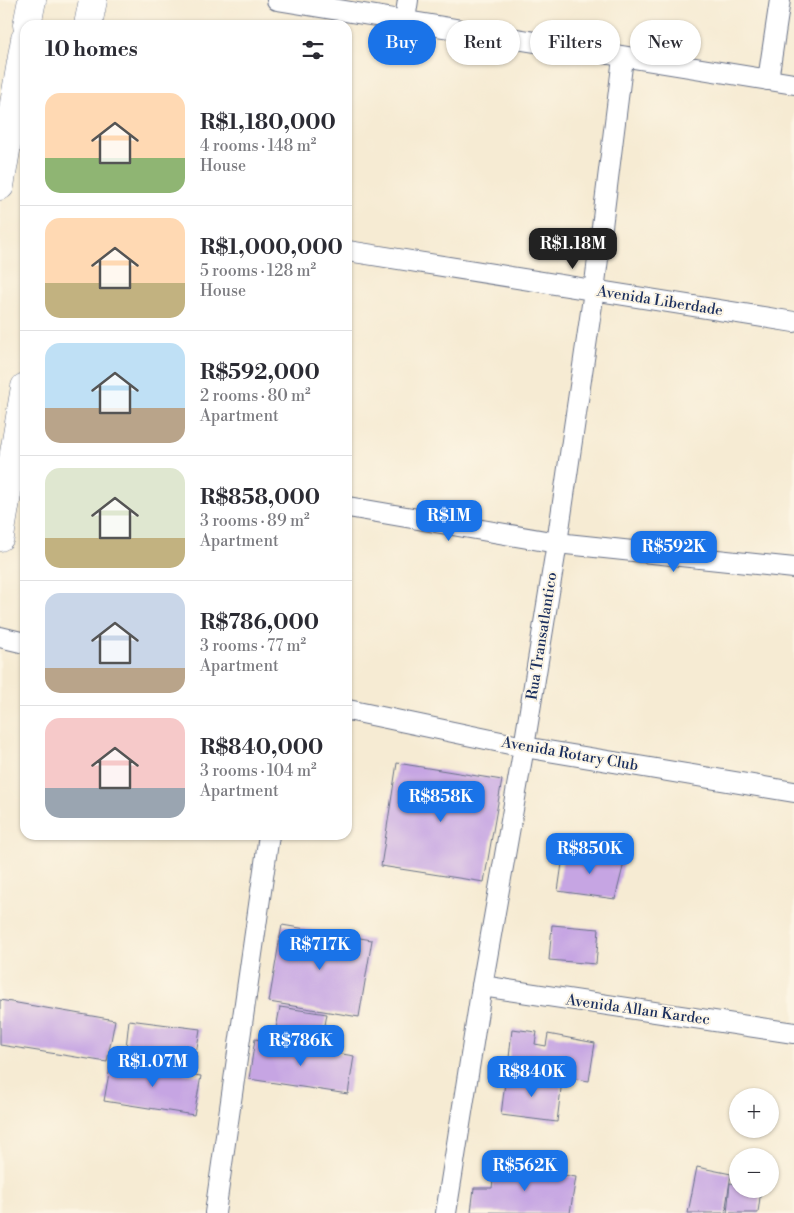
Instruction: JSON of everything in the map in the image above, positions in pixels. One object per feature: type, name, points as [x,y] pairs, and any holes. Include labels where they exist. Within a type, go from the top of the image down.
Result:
[{"type":"main road","points":[[28,20],[32,0]]},
{"type":"main road","points":[[89,20],[93,0]]},
{"type":"main road","points":[[0,186],[20,68]]},
{"type":"main road","points":[[0,537],[20,451]]},
{"type":"street","points":[[277,0],[405,20],[408,0]]},
{"type":"street","points":[[768,80],[780,0]]},
{"type":"street","points":[[436,25],[623,58],[794,84]]},
{"type":"street","name":"Rua Transatlantico","points":[[446,1213],[482,986],[524,747],[557,543],[594,290],[623,58]]},
{"type":"street","name":"Avenida Liberdade","points":[[352,252],[794,322]]},
{"type":"street","points":[[352,508],[557,543],[794,568]]},
{"type":"street","points":[[0,637],[20,642]]},
{"type":"street","name":"Avenida Rotary Club","points":[[352,711],[524,747],[794,792]]},
{"type":"street","points":[[215,1213],[268,840]]},
{"type":"street","name":"Avenida Allan Kardec","points":[[482,986],[794,1033]]},
{"type":"building","points":[[397,763],[502,780],[484,882],[381,866]]},
{"type":"building","points":[[564,850],[625,859],[615,899],[558,891]]},
{"type":"building","points":[[282,925],[372,940],[359,1017],[269,1002]]},
{"type":"building","points":[[552,925],[599,929],[596,964],[549,960]]},
{"type":"building","points":[[0,1000],[115,1020],[107,1062],[0,1045]]},
{"type":"building","points":[[280,1007],[327,1014],[321,1047],[274,1040]]},
{"type":"building","points":[[129,1020],[200,1029],[194,1067],[125,1057]]},
{"type":"building","points":[[512,1029],[537,1032],[535,1044],[546,1046],[548,1034],[595,1043],[589,1081],[508,1068]]},
{"type":"building","points":[[255,1039],[354,1056],[348,1094],[249,1079]]},
{"type":"building","points":[[111,1062],[201,1076],[194,1115],[104,1101]]},
{"type":"building","points":[[506,1074],[562,1080],[557,1122],[501,1115]]},
{"type":"building","points":[[495,1164],[576,1177],[570,1213],[471,1212],[474,1188],[492,1188]]},
{"type":"building","points":[[697,1167],[729,1174],[725,1213],[688,1213]]},
{"type":"building","points":[[729,1193],[729,1198],[760,1198],[758,1213],[727,1213]]}]
